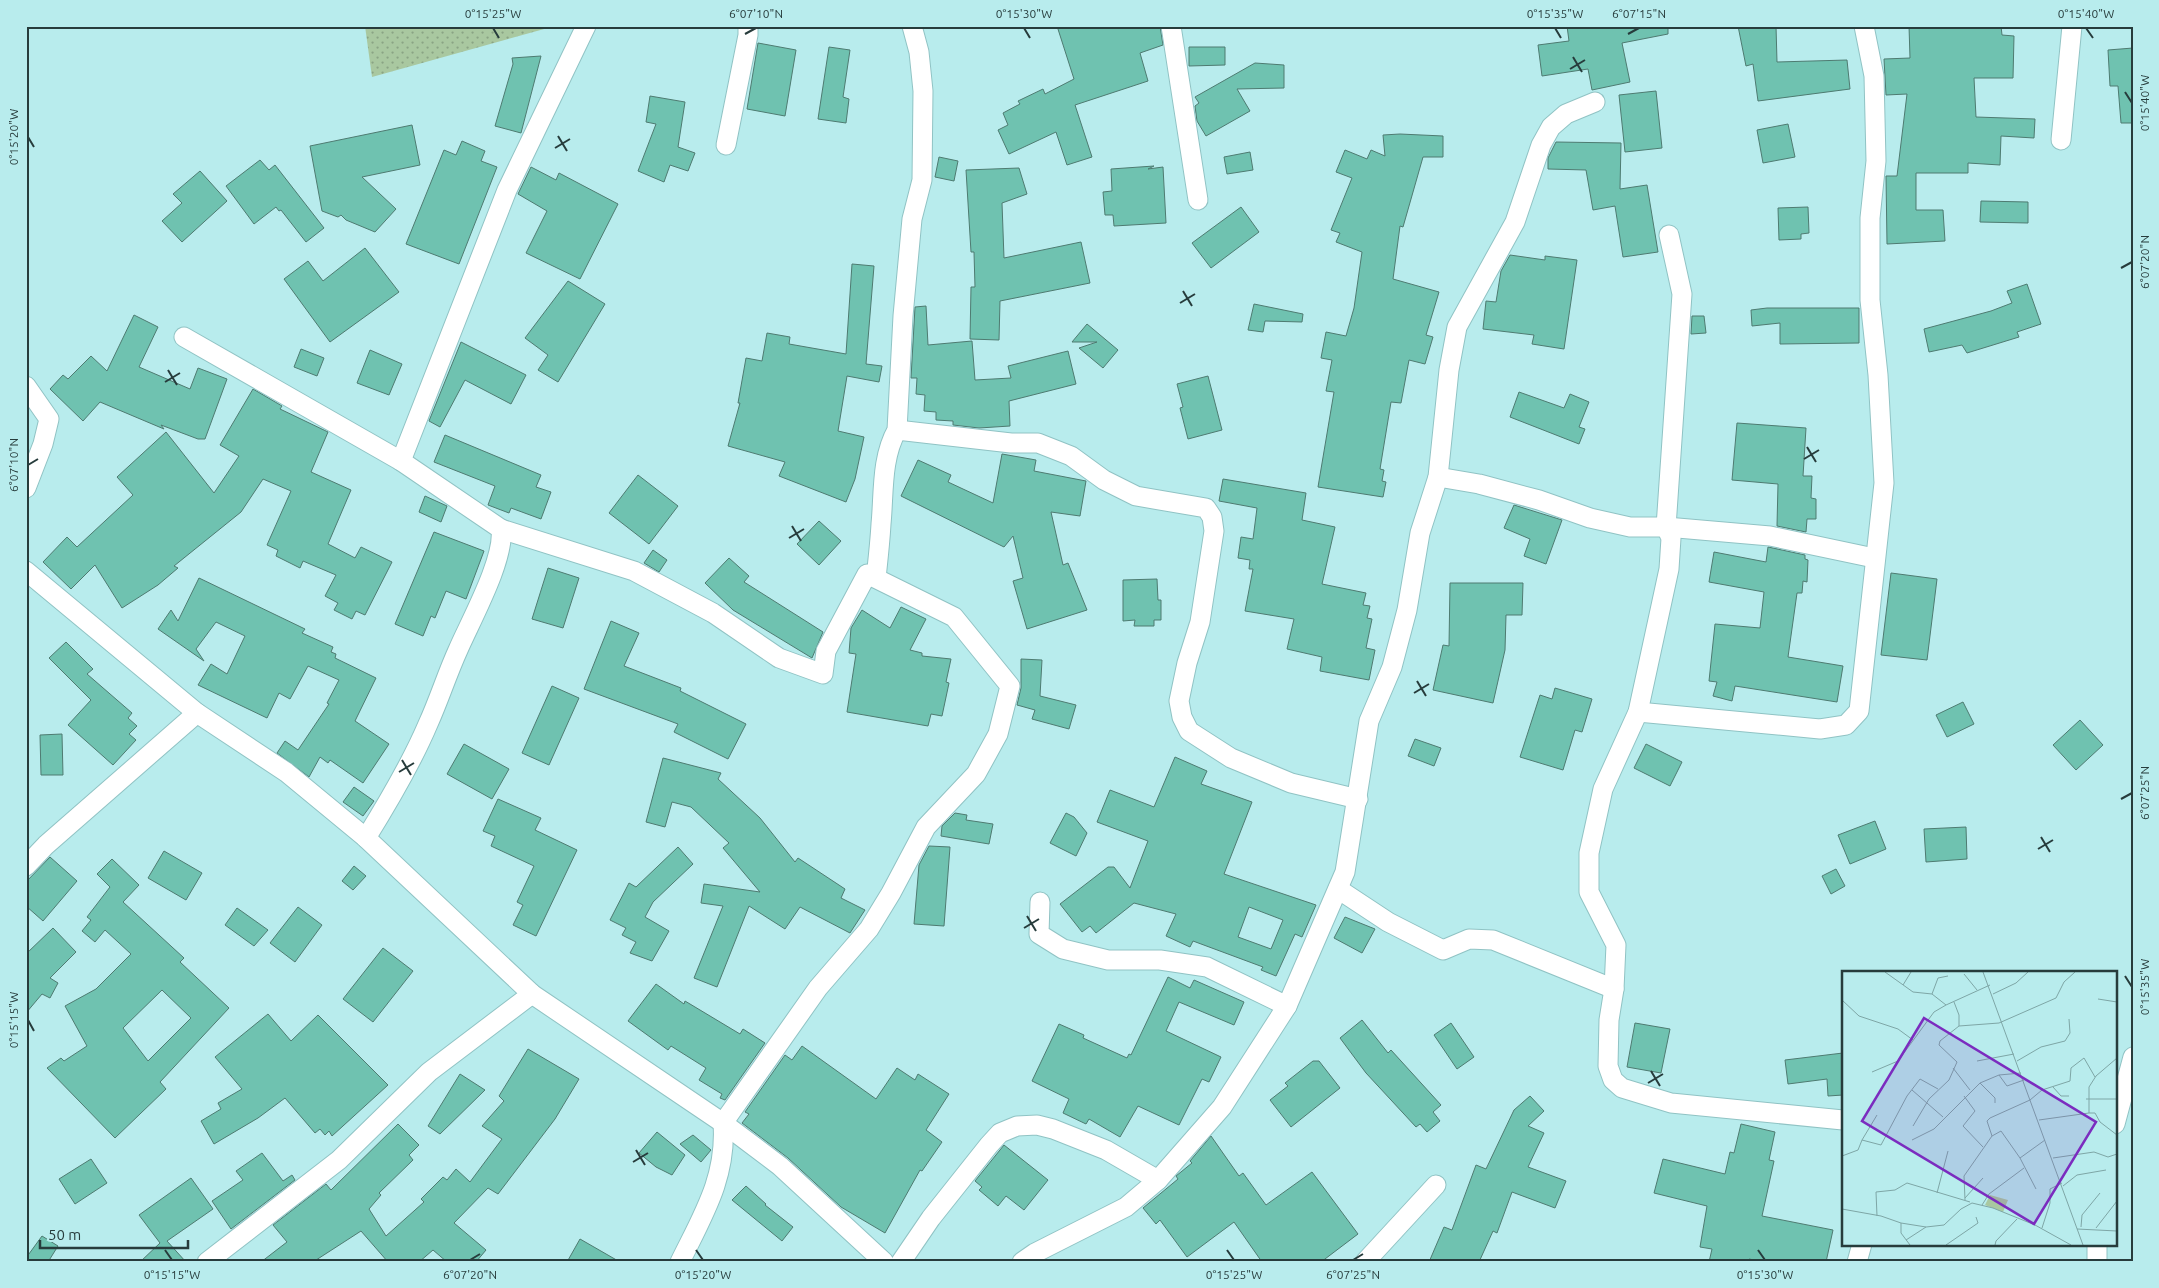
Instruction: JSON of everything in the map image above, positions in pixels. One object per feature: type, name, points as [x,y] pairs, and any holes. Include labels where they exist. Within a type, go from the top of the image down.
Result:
[{"type":"street","points":[[401,461],[507,190],[586,26]]},
{"type":"street","points":[[726,145],[748,36],[748,26]]},
{"type":"street","points":[[876,578],[882,522],[881,503],[890,442],[896,430],[903,316],[911,229],[922,180],[923,91],[919,52],[912,26]]},
{"type":"street","points":[[1171,26],[1198,200]]},
{"type":"street","points":[[1638,712],[1820,729],[1846,725],[1859,711],[1874,558],[1884,483],[1878,375],[1870,300],[1870,218],[1876,161],[1874,76],[1864,26]]},
{"type":"street","points":[[2061,140],[2072,26]]},
{"type":"street","points":[[1022,1262],[1035,1253],[1126,1207],[1158,1180],[1222,1107],[1287,1006],[1345,872],[1369,721],[1392,667],[1407,610],[1420,533],[1438,477],[1449,370],[1457,327],[1515,222],[1541,145],[1551,127],[1566,114],[1595,102]]},
{"type":"street","points":[[1669,235],[1682,294],[1666,527],[1671,538],[1669,569],[1638,712],[1603,789],[1589,853],[1589,892],[1616,945],[1614,989],[1609,1020],[1608,1066],[1613,1080],[1622,1088],[1671,1103],[1842,1120]]},
{"type":"street","points":[[184,337],[401,461],[501,529],[634,571],[713,612],[779,658],[823,674],[826,651],[867,574],[954,617],[1010,686],[998,734],[976,774],[926,827],[870,929],[818,988],[724,1123],[725,1144],[720,1173],[680,1262]]},
{"type":"street","points":[[26,386],[49,419],[43,444],[26,488]]},
{"type":"street","points":[[896,430],[1011,443],[1038,443],[1071,456],[1104,480],[1136,496],[1206,508],[1212,517],[1214,531],[1200,622],[1186,663],[1180,701],[1182,718],[1189,730],[1231,758],[1291,783],[1358,799]]},
{"type":"street","points":[[1438,477],[1479,484],[1539,500],[1590,518],[1630,527],[1666,527],[1770,536],[1874,558]]},
{"type":"street","points":[[366,838],[404,775],[429,723],[444,680],[489,580],[502,539],[501,529]]},
{"type":"street","points":[[26,571],[197,713],[286,772],[366,838],[532,994],[724,1123],[780,1166],[884,1262]]},
{"type":"street","points":[[26,866],[46,845],[197,713]]},
{"type":"street","points":[[1338,889],[1388,922],[1443,950],[1469,938],[1493,940],[1614,989]]},
{"type":"street","points":[[1040,902],[1039,934],[1063,949],[1108,960],[1160,960],[1207,967],[1287,1006]]},
{"type":"street","points":[[207,1262],[339,1160],[429,1072],[532,994]]},
{"type":"street","points":[[2116,1120],[2133,1057]]},
{"type":"street","points":[[901,1262],[931,1218],[989,1146],[1000,1133],[1016,1126],[1037,1125],[1053,1129],[1106,1150],[1158,1180]]},
{"type":"street","points":[[1365,1262],[1436,1185]]},
{"type":"street","points":[[1857,1262],[1861,1246]]},
{"type":"street","points":[[2097,1246],[2097,1262]]},
{"type":"green space","points":[[365,26],[555,26],[372,77]]},
{"type":"building","points":[[1057,26],[1160,26],[1163,45],[1140,53],[1148,81],[1075,105],[1092,157],[1067,165],[1056,132],[1009,154],[998,130],[1008,125],[1003,113],[1020,104],[1018,101],[1043,89],[1045,94],[1074,79]]},
{"type":"building","points":[[1567,26],[1668,26],[1668,34],[1622,43],[1630,82],[1592,90],[1588,69],[1542,76],[1538,45],[1569,41]]},
{"type":"building","points":[[1738,26],[1776,26],[1777,62],[1847,60],[1850,89],[1758,101],[1753,64],[1746,66]]},
{"type":"building","points":[[1909,26],[2001,26],[2002,35],[2014,36],[2013,78],[1974,78],[1976,117],[2035,119],[2034,138],[2001,136],[2000,165],[1968,163],[1968,173],[1916,173],[1916,210],[1943,210],[1945,241],[1887,244],[1886,176],[1897,176],[1907,94],[1886,95],[1884,59],[1910,58]]},
{"type":"building","points":[[758,43],[796,50],[785,116],[747,109]]},
{"type":"building","points":[[829,47],[850,50],[843,97],[849,99],[846,123],[818,119]]},
{"type":"building","points":[[1189,47],[1225,47],[1225,65],[1189,66]]},
{"type":"building","points":[[2133,48],[2133,123],[2121,123],[2118,86],[2110,86],[2108,50]]},
{"type":"building","points":[[541,56],[521,133],[495,126],[513,64],[512,58]]},
{"type":"building","points":[[1255,63],[1284,65],[1284,88],[1237,89],[1250,111],[1206,136],[1197,121],[1195,106],[1199,103],[1195,97]]},
{"type":"building","points":[[1656,91],[1662,148],[1625,152],[1619,95]]},
{"type":"building","points":[[650,96],[685,102],[678,147],[695,153],[688,171],[670,165],[664,182],[638,171],[656,124],[646,122]]},
{"type":"building","points":[[1788,124],[1795,157],[1763,163],[1757,130]]},
{"type":"building","points":[[412,125],[420,165],[362,177],[396,209],[375,232],[346,220],[341,215],[338,217],[322,211],[310,146]]},
{"type":"building","points":[[1383,135],[1443,136],[1443,157],[1423,157],[1403,227],[1400,226],[1393,279],[1439,292],[1426,335],[1433,337],[1425,364],[1409,360],[1401,403],[1391,402],[1380,469],[1384,470],[1382,481],[1386,482],[1383,497],[1318,487],[1334,392],[1326,391],[1332,360],[1321,358],[1326,332],[1346,336],[1354,308],[1362,252],[1336,242],[1340,233],[1331,230],[1352,178],[1336,172],[1345,150],[1367,159],[1371,150],[1385,156]]},
{"type":"building","points":[[462,141],[485,151],[481,161],[497,167],[459,264],[406,244],[444,150],[456,155]]},
{"type":"building","points":[[1556,142],[1621,143],[1620,189],[1647,185],[1658,252],[1623,257],[1615,206],[1593,210],[1586,170],[1548,169],[1548,158]]},
{"type":"building","points":[[1250,152],[1253,170],[1227,174],[1224,157]]},
{"type":"building","points":[[939,157],[958,161],[954,181],[935,177]]},
{"type":"building","points":[[260,160],[269,170],[275,165],[324,228],[306,242],[281,210],[279,211],[276,207],[254,224],[226,186]]},
{"type":"building","points":[[1154,166],[1148,169],[1163,167],[1166,223],[1114,226],[1113,215],[1105,215],[1103,192],[1112,191],[1111,169]]},
{"type":"building","points":[[531,167],[556,180],[559,173],[618,204],[580,279],[526,253],[547,211],[518,194]]},
{"type":"building","points":[[1019,168],[1027,194],[1002,203],[1004,258],[1081,242],[1090,283],[1000,301],[999,340],[970,339],[971,287],[975,287],[974,252],[971,252],[966,170]]},
{"type":"building","points":[[200,171],[227,201],[182,242],[162,221],[182,203],[173,194]]},
{"type":"building","points":[[1981,201],[2028,202],[2028,223],[1980,222]]},
{"type":"building","points":[[1241,207],[1259,232],[1211,268],[1192,243]]},
{"type":"building","points":[[1808,207],[1809,233],[1801,234],[1801,239],[1779,240],[1778,208]]},
{"type":"building","points":[[365,248],[399,292],[330,342],[284,279],[308,261],[323,281]]},
{"type":"building","points":[[1510,255],[1545,260],[1545,256],[1577,260],[1564,349],[1532,344],[1534,335],[1483,329],[1486,301],[1496,302],[1501,271]]},
{"type":"building","points":[[852,264],[874,266],[866,364],[882,366],[879,382],[847,376],[838,431],[864,437],[855,479],[846,502],[779,476],[785,462],[728,446],[740,403],[738,403],[746,358],[762,361],[767,333],[790,337],[789,344],[846,354]]},
{"type":"building","points":[[568,281],[605,304],[558,382],[538,370],[548,355],[525,338]]},
{"type":"building","points":[[2027,284],[2041,324],[2017,332],[2019,337],[1967,353],[1962,345],[1929,352],[1924,329],[1991,311],[2012,303],[2007,291]]},
{"type":"building","points":[[1254,304],[1303,314],[1302,322],[1265,321],[1263,332],[1248,330]]},
{"type":"building","points":[[926,306],[928,345],[972,341],[975,380],[1011,378],[1008,366],[1068,351],[1076,384],[1009,401],[1010,426],[979,428],[953,425],[953,421],[936,420],[936,412],[924,411],[925,395],[916,394],[917,378],[911,378],[915,307]]},
{"type":"building","points":[[1767,308],[1859,308],[1859,343],[1780,344],[1780,323],[1752,326],[1751,310]]},
{"type":"building","points":[[134,315],[158,327],[139,367],[190,389],[198,368],[227,379],[205,439],[198,439],[161,425],[164,429],[100,402],[83,421],[50,389],[63,375],[68,379],[91,356],[107,371]]},
{"type":"building","points":[[1692,316],[1704,316],[1706,333],[1691,334]]},
{"type":"building","points":[[1087,324],[1118,350],[1103,368],[1079,348],[1097,342],[1072,342]]},
{"type":"building","points":[[461,342],[526,375],[511,404],[465,380],[440,427],[429,421]]},
{"type":"building","points":[[301,349],[324,358],[317,376],[294,367]]},
{"type":"building","points":[[370,350],[402,364],[389,395],[357,383]]},
{"type":"building","points":[[1208,376],[1222,430],[1188,439],[1180,408],[1183,407],[1177,384]]},
{"type":"building","points":[[253,389],[282,406],[280,409],[328,432],[311,472],[351,490],[328,544],[355,558],[361,547],[392,562],[365,615],[356,611],[352,619],[334,610],[338,603],[325,596],[336,575],[303,561],[300,568],[276,556],[278,550],[267,545],[291,491],[263,479],[241,512],[174,566],[178,568],[158,585],[122,608],[95,565],[71,589],[43,562],[67,537],[77,547],[133,495],[117,477],[166,432],[214,493],[239,456],[220,445]]},
{"type":"building","points":[[1519,392],[1564,408],[1570,394],[1589,402],[1579,427],[1585,429],[1579,444],[1510,417]]},
{"type":"building","points":[[1737,423],[1806,428],[1803,476],[1812,476],[1811,498],[1816,499],[1816,519],[1807,519],[1806,532],[1777,526],[1778,484],[1732,480]]},
{"type":"building","points":[[445,435],[541,475],[536,487],[551,492],[541,519],[511,508],[509,513],[488,505],[495,486],[434,462]]},
{"type":"building","points":[[1002,454],[1036,460],[1034,471],[1086,481],[1080,516],[1051,512],[1063,565],[1068,563],[1087,610],[1027,629],[1013,581],[1023,578],[1013,536],[1004,547],[901,496],[918,460],[951,475],[948,482],[993,503]]},
{"type":"building","points":[[638,475],[678,506],[649,544],[609,513]]},
{"type":"building","points":[[1223,479],[1306,493],[1302,520],[1335,527],[1322,584],[1366,593],[1363,605],[1370,606],[1367,618],[1372,619],[1366,648],[1375,650],[1369,680],[1320,671],[1322,657],[1287,649],[1294,619],[1245,611],[1253,569],[1249,569],[1250,560],[1238,558],[1241,537],[1253,539],[1257,508],[1219,501]]},
{"type":"building","points":[[425,496],[447,506],[441,522],[419,512]]},
{"type":"building","points":[[1514,505],[1562,520],[1546,564],[1524,556],[1530,539],[1504,528]]},
{"type":"building","points":[[819,521],[841,541],[819,565],[797,544]]},
{"type":"building","points":[[434,532],[484,551],[466,599],[446,591],[435,618],[431,616],[423,636],[395,624]]},
{"type":"building","points":[[1768,547],[1805,555],[1805,559],[1808,560],[1807,582],[1803,581],[1802,593],[1797,593],[1788,657],[1843,666],[1837,702],[1735,686],[1732,701],[1713,696],[1717,682],[1709,681],[1715,624],[1760,628],[1764,592],[1709,582],[1714,552],[1766,562]]},
{"type":"building","points":[[653,550],[667,560],[659,572],[644,563]]},
{"type":"building","points":[[729,558],[749,576],[744,582],[823,632],[812,658],[733,610],[705,583]]},
{"type":"building","points":[[548,568],[579,578],[563,628],[532,619]]},
{"type":"building","points":[[1891,573],[1937,579],[1927,660],[1881,655]]},
{"type":"building","points":[[199,578],[305,629],[302,633],[333,647],[331,652],[336,654],[335,658],[376,678],[355,721],[389,744],[363,783],[330,760],[328,763],[320,757],[309,777],[277,753],[285,741],[298,750],[329,704],[327,703],[339,680],[308,666],[290,699],[279,693],[267,718],[198,685],[211,664],[227,674],[245,636],[216,622],[196,649],[204,661],[158,629],[171,610],[178,621]]},
{"type":"building","points":[[1157,579],[1158,600],[1161,600],[1161,620],[1154,620],[1154,626],[1134,626],[1135,620],[1123,621],[1123,580]]},
{"type":"building","points":[[1450,583],[1523,583],[1522,615],[1506,615],[1505,650],[1493,703],[1433,690],[1443,645],[1449,646]]},
{"type":"building","points":[[901,607],[926,619],[910,650],[922,653],[922,656],[951,659],[946,682],[949,683],[942,716],[931,714],[928,726],[847,712],[856,654],[849,653],[851,628],[862,610],[890,628]]},
{"type":"building","points":[[611,621],[639,633],[624,666],[681,688],[680,691],[746,724],[728,759],[674,732],[678,724],[584,689]]},
{"type":"building","points":[[66,642],[93,669],[87,674],[132,713],[128,718],[137,726],[129,734],[136,740],[113,765],[68,725],[91,700],[49,658]]},
{"type":"building","points":[[1021,659],[1042,660],[1040,696],[1076,705],[1069,729],[1032,719],[1035,710],[1017,705],[1021,688]]},
{"type":"building","points":[[552,686],[579,698],[549,765],[522,753]]},
{"type":"building","points":[[1555,688],[1592,699],[1582,732],[1575,730],[1563,770],[1520,757],[1540,695],[1552,699]]},
{"type":"building","points":[[1963,702],[1974,724],[1947,737],[1936,715]]},
{"type":"building","points":[[2080,720],[2103,745],[2076,770],[2053,745]]},
{"type":"building","points":[[62,734],[63,775],[41,775],[40,735]]},
{"type":"building","points":[[1415,739],[1441,748],[1434,766],[1408,756]]},
{"type":"building","points":[[464,744],[509,769],[492,799],[447,774]]},
{"type":"building","points":[[1646,744],[1682,762],[1670,786],[1634,768]]},
{"type":"building","points":[[1175,757],[1207,771],[1201,784],[1252,802],[1224,874],[1316,905],[1302,937],[1295,934],[1276,976],[1261,970],[1263,967],[1193,941],[1190,947],[1166,936],[1176,914],[1134,903],[1096,933],[1090,926],[1082,932],[1060,904],[1108,867],[1114,867],[1130,888],[1148,841],[1097,822],[1110,790],[1154,807]],"holes":[[[1249,907],[1283,920],[1271,949],[1238,937]]]},
{"type":"building","points":[[663,758],[721,773],[718,779],[760,818],[795,862],[798,858],[845,889],[841,898],[865,910],[850,933],[800,907],[785,929],[749,906],[717,987],[694,978],[723,906],[701,903],[704,884],[760,892],[723,848],[729,843],[691,807],[672,802],[665,827],[646,822]]},
{"type":"building","points":[[354,787],[374,801],[363,816],[343,802]]},
{"type":"building","points":[[498,799],[541,818],[535,830],[577,850],[536,936],[513,925],[523,905],[517,902],[534,866],[491,846],[495,836],[483,831]]},
{"type":"building","points":[[955,813],[967,815],[966,820],[993,824],[989,844],[941,836],[942,826]]},
{"type":"building","points":[[1066,813],[1074,817],[1087,833],[1076,856],[1050,843]]},
{"type":"building","points":[[1875,821],[1886,849],[1850,864],[1838,835]]},
{"type":"building","points":[[1966,827],[1967,859],[1926,862],[1924,829]]},
{"type":"building","points":[[929,846],[950,847],[944,926],[914,924],[919,865]]},
{"type":"building","points":[[678,847],[693,864],[653,902],[645,917],[669,931],[652,961],[630,953],[636,942],[622,935],[626,928],[610,920],[629,883],[636,887]]},
{"type":"building","points":[[164,851],[202,873],[186,900],[148,878]]},
{"type":"building","points":[[50,857],[77,881],[43,921],[26,906],[26,882]]},
{"type":"building","points":[[112,859],[139,885],[123,902],[184,958],[180,962],[229,1008],[160,1082],[166,1089],[115,1138],[47,1068],[61,1058],[64,1061],[87,1046],[65,1006],[96,989],[131,954],[105,930],[95,942],[82,931],[91,920],[87,917],[110,887],[97,874]],"holes":[[[162,990],[191,1018],[148,1061],[123,1028]]]},
{"type":"building","points":[[354,866],[366,876],[353,890],[342,881]]},
{"type":"building","points":[[1836,869],[1845,886],[1831,894],[1822,876]]},
{"type":"building","points":[[298,907],[322,925],[295,962],[270,943]]},
{"type":"building","points":[[237,908],[268,930],[254,946],[225,925]]},
{"type":"building","points":[[1345,917],[1375,929],[1362,953],[1334,938]]},
{"type":"building","points":[[53,928],[76,952],[50,978],[58,983],[50,998],[42,994],[26,1013],[26,954]]},
{"type":"building","points":[[383,948],[413,971],[373,1022],[343,999]]},
{"type":"building","points":[[1168,977],[1190,988],[1194,980],[1244,1002],[1234,1025],[1179,1002],[1166,1031],[1221,1057],[1209,1082],[1202,1079],[1179,1125],[1138,1106],[1120,1137],[1089,1119],[1086,1124],[1063,1113],[1069,1099],[1032,1081],[1059,1024],[1084,1035],[1083,1038],[1127,1058],[1129,1054],[1131,1055]]},
{"type":"building","points":[[656,984],[684,1004],[685,1001],[740,1034],[743,1029],[765,1043],[725,1100],[720,1098],[722,1094],[699,1080],[706,1068],[671,1046],[668,1050],[628,1021]]},
{"type":"building","points":[[268,1014],[291,1041],[318,1015],[388,1085],[332,1136],[329,1131],[325,1135],[320,1129],[315,1133],[285,1098],[258,1118],[214,1144],[201,1121],[221,1109],[218,1103],[242,1089],[215,1057]]},
{"type":"building","points":[[1362,1020],[1388,1053],[1391,1050],[1441,1105],[1433,1112],[1440,1121],[1427,1132],[1420,1124],[1416,1127],[1366,1073],[1340,1038]]},
{"type":"building","points":[[1451,1023],[1474,1057],[1457,1069],[1434,1035]]},
{"type":"building","points":[[1635,1023],[1670,1029],[1661,1073],[1627,1067]]},
{"type":"building","points":[[802,1046],[876,1099],[897,1068],[915,1080],[918,1074],[949,1094],[926,1130],[942,1142],[922,1171],[920,1170],[885,1233],[841,1207],[788,1158],[742,1123],[749,1114],[745,1112],[785,1055],[792,1060]]},
{"type":"building","points":[[528,1049],[579,1079],[555,1119],[498,1194],[488,1188],[454,1223],[486,1250],[476,1262],[447,1262],[433,1250],[419,1262],[388,1262],[361,1231],[313,1262],[261,1262],[287,1242],[273,1225],[326,1184],[331,1190],[398,1124],[419,1145],[409,1155],[413,1160],[379,1193],[381,1195],[369,1209],[386,1236],[424,1202],[421,1199],[443,1177],[447,1180],[456,1169],[470,1182],[502,1139],[482,1126],[504,1101],[499,1096]]},
{"type":"building","points":[[1842,1053],[1842,1095],[1828,1096],[1827,1079],[1788,1084],[1785,1060]]},
{"type":"building","points":[[1313,1061],[1319,1061],[1340,1088],[1291,1127],[1270,1100],[1288,1086],[1285,1083]]},
{"type":"building","points":[[460,1074],[485,1090],[440,1134],[428,1126]]},
{"type":"building","points":[[1530,1096],[1544,1111],[1528,1126],[1544,1133],[1528,1167],[1566,1181],[1555,1208],[1512,1192],[1497,1233],[1493,1231],[1479,1262],[1429,1262],[1444,1227],[1452,1230],[1476,1165],[1486,1169],[1514,1110]]},
{"type":"building","points":[[1741,1124],[1775,1132],[1769,1160],[1774,1161],[1762,1216],[1833,1230],[1826,1262],[1765,1262],[1749,1259],[1748,1262],[1709,1262],[1712,1249],[1700,1247],[1707,1206],[1654,1193],[1663,1159],[1725,1174],[1730,1152],[1734,1153]]},
{"type":"building","points":[[657,1132],[685,1155],[672,1175],[656,1167],[639,1153]]},
{"type":"building","points":[[693,1135],[711,1150],[701,1162],[680,1144]]},
{"type":"building","points":[[1211,1136],[1239,1176],[1243,1173],[1266,1205],[1312,1172],[1358,1234],[1321,1262],[1262,1262],[1234,1222],[1187,1257],[1160,1220],[1156,1224],[1143,1208],[1178,1179],[1176,1176],[1192,1163],[1190,1161]]},
{"type":"building","points":[[1004,1145],[1048,1180],[1024,1210],[1006,1196],[998,1206],[979,1190],[982,1187],[975,1181]]},
{"type":"building","points":[[262,1153],[283,1181],[292,1175],[295,1180],[231,1229],[212,1201],[243,1180],[236,1171]]},
{"type":"building","points":[[91,1159],[107,1183],[75,1204],[59,1179]]},
{"type":"building","points":[[191,1178],[213,1209],[167,1241],[186,1262],[140,1262],[160,1243],[139,1215]]},
{"type":"building","points":[[746,1186],[765,1205],[793,1227],[782,1241],[732,1200]]},
{"type":"building","points":[[42,1236],[58,1246],[48,1262],[26,1262],[26,1258]]},
{"type":"building","points":[[580,1239],[620,1262],[567,1262]]}]
